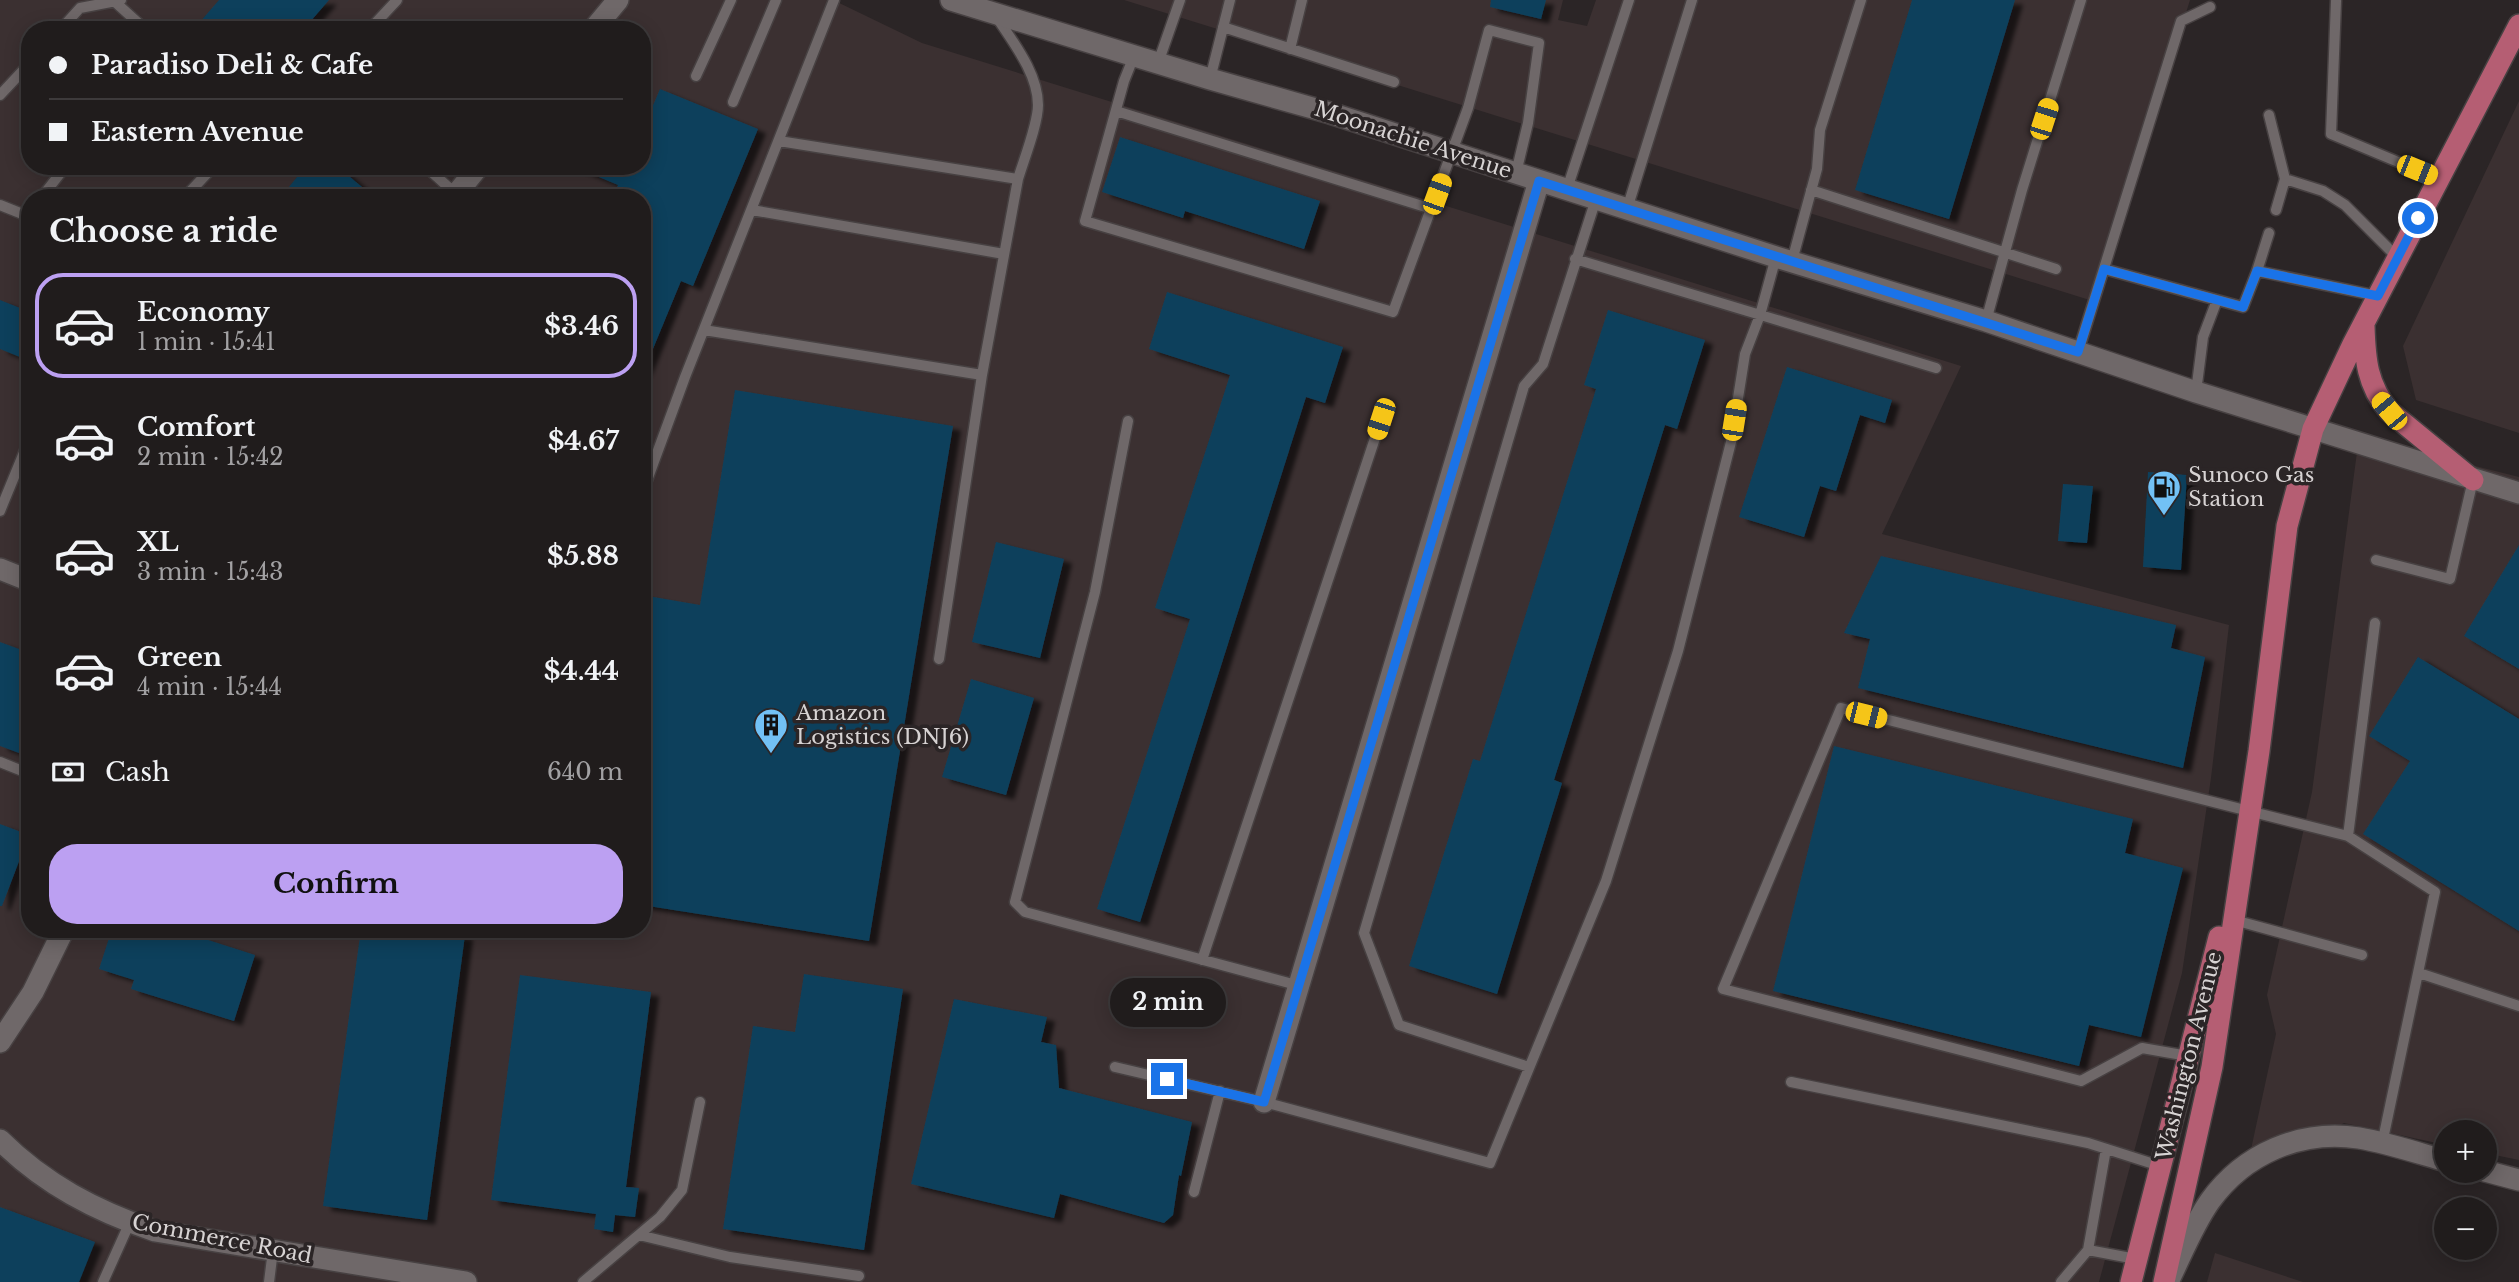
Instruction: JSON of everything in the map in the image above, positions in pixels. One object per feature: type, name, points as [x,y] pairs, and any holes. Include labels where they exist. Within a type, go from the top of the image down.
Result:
[{"type":"main road","points":[[600,21],[618,0]]},
{"type":"main road","name":"Moonachie Avenue","points":[[951,0],[1330,113],[1986,321],[2196,392],[2519,493]]},
{"type":"main road","name":"Washington Avenue","points":[[2166,1282],[2212,1067],[2287,526],[2313,429],[2378,296],[2519,24]]},
{"type":"main road","points":[[460,189],[472,175]]},
{"type":"main road","points":[[1264,1102],[1539,181]]},
{"type":"main road","points":[[2364,324],[2366,366],[2379,400],[2473,480]]},
{"type":"main road","points":[[2,573],[21,578]]},
{"type":"main road","name":"Washington Avenue","points":[[2131,1282],[2248,820]]},
{"type":"main road","points":[[0,1042],[33,992],[60,938]]},
{"type":"main road","points":[[2166,1282],[2208,1203],[2228,1179],[2250,1161],[2275,1147],[2331,1135],[2360,1138],[2434,1158]]},
{"type":"main road","name":"Commerce Road","points":[[2,1147],[46,1180],[86,1204],[155,1231],[272,1250],[393,1276],[466,1282]]},
{"type":"main road","points":[[2497,1174],[2519,1180]]},
{"type":"lane","points":[[377,21],[397,0]]},
{"type":"lane","points":[[696,76],[731,0]]},
{"type":"lane","points":[[733,102],[776,0]]},
{"type":"lane","points":[[651,470],[834,0]]},
{"type":"lane","points":[[1158,63],[1180,0]]},
{"type":"lane","points":[[1210,79],[1230,0]]},
{"type":"lane","points":[[1290,48],[1302,0]]},
{"type":"lane","points":[[1567,189],[1629,0]]},
{"type":"lane","points":[[1627,209],[1692,0]]},
{"type":"lane","points":[[1115,1067],[1264,1102],[1490,1163],[1606,881],[1678,651],[1731,442],[1745,354],[1811,190],[1817,169],[1820,130],[1861,0]]},
{"type":"lane","points":[[1986,321],[2081,0]]},
{"type":"lane","points":[[68,21],[80,8],[118,1],[137,21]]},
{"type":"lane","points":[[2336,1],[2330,134],[2439,179]]},
{"type":"lane","points":[[2078,352],[2181,21],[2210,7]]},
{"type":"lane","points":[[939,659],[982,374],[1018,179],[1038,107],[1037,95],[1016,48],[994,13]]},
{"type":"lane","points":[[1223,27],[1394,82]]},
{"type":"lane","points":[[1134,56],[1085,221],[1393,312],[1468,108],[1489,30],[1539,43],[1528,123],[1516,173]]},
{"type":"lane","points":[[0,95],[21,73]]},
{"type":"lane","points":[[1116,111],[1432,209]]},
{"type":"lane","points":[[2269,115],[2286,179],[2276,210]]},
{"type":"lane","points":[[779,141],[1018,179]]},
{"type":"lane","points":[[48,189],[59,175]]},
{"type":"lane","points":[[192,189],[206,175]]},
{"type":"lane","points":[[434,175],[447,189]]},
{"type":"lane","points":[[2286,179],[2323,191],[2345,205],[2398,258]]},
{"type":"lane","points":[[1811,190],[2056,269]]},
{"type":"lane","points":[[1529,1067],[1399,1025],[1364,933],[1524,386],[1543,364],[1596,199]]},
{"type":"lane","points":[[0,205],[21,212]]},
{"type":"lane","points":[[752,210],[1004,254]]},
{"type":"lane","points":[[2104,269],[2243,307],[2269,233]]},
{"type":"lane","points":[[1575,259],[1936,368]]},
{"type":"lane","points":[[2257,271],[2378,296]]},
{"type":"lane","points":[[2196,392],[2203,337],[2217,300]]},
{"type":"lane","points":[[704,330],[982,374]]},
{"type":"lane","points":[[1202,960],[1381,419]]},
{"type":"lane","points":[[1128,421],[1095,592],[1015,902],[1026,912],[1300,986]]},
{"type":"lane","points":[[0,512],[21,460]]},
{"type":"lane","points":[[2376,560],[2450,579],[2473,480]]},
{"type":"lane","points":[[2348,836],[2375,623]]},
{"type":"lane","points":[[2189,1056],[2142,1048],[2081,1081],[1723,989],[1841,708],[2248,820],[2348,836],[2435,892],[2382,1144]]},
{"type":"lane","points":[[0,762],[21,770]]},
{"type":"lane","points":[[2234,920],[2362,955]]},
{"type":"lane","points":[[2419,974],[2519,1006]]},
{"type":"lane","points":[[1791,1082],[2088,1143],[2160,1166]]},
{"type":"lane","points":[[1194,1192],[1220,1091]]},
{"type":"lane","points":[[583,1282],[660,1217],[682,1190],[700,1102]]},
{"type":"lane","points":[[2061,1282],[2088,1250],[2106,1149]]},
{"type":"lane","points":[[103,1282],[130,1222]]},
{"type":"lane","points":[[639,1235],[730,1257],[859,1276]]},
{"type":"lane","points":[[270,1282],[272,1250]]},
{"type":"lane","points":[[2088,1250],[2136,1259]]},
{"type":"shaded area","points":[[0,0],[833,0],[922,43],[1961,366],[1882,534],[2229,625],[2211,778],[2182,973],[2099,1282],[0,1282]]},
{"type":"shaded area","points":[[1124,0],[1563,0],[1558,20],[1587,26],[1596,0],[2190,0],[2096,302]]},
{"type":"shaded area","points":[[2519,101],[2519,433],[2416,400],[2403,346]]},
{"type":"shaded area","points":[[2359,437],[2519,477],[2519,1160],[2497,1155],[2497,1120],[2434,1120],[2434,1142],[2344,1123],[2245,1177],[2276,1034],[2267,995],[2312,792]]},
{"type":"shaded area","points":[[2215,1253],[2303,1282],[2207,1282]]},
{"type":"building","points":[[219,0],[329,0],[311,21],[201,21]]},
{"type":"building","points":[[1491,0],[1546,0],[1541,19],[1490,7]]},
{"type":"building","points":[[1912,0],[2015,0],[1949,219],[1855,190]]},
{"type":"building","points":[[660,89],[758,129],[693,286],[681,281],[651,354],[651,189],[616,189],[618,185],[594,175],[651,175],[651,110]]},
{"type":"building","points":[[1120,137],[1320,201],[1304,249],[1185,211],[1183,218],[1102,192]]},
{"type":"building","points":[[299,175],[348,175],[364,189],[287,189]]},
{"type":"building","points":[[1167,292],[1343,347],[1325,403],[1306,397],[1140,922],[1097,909],[1190,619],[1155,608],[1230,375],[1149,349]]},
{"type":"building","points":[[0,300],[21,308],[21,357],[0,349]]},
{"type":"building","points":[[1608,310],[1705,340],[1677,429],[1665,425],[1554,780],[1562,783],[1497,994],[1409,966],[1473,759],[1480,761],[1596,389],[1584,385]]},
{"type":"building","points":[[1787,367],[1892,400],[1885,423],[1860,415],[1836,491],[1820,486],[1804,537],[1739,517]]},
{"type":"building","name":"Amazon Logistics (DNJ6)","points":[[735,390],[953,426],[869,941],[651,906],[651,597],[700,605]]},
{"type":"building","points":[[2148,472],[2187,475],[2181,570],[2143,567]]},
{"type":"building","points":[[2063,484],[2093,486],[2087,543],[2058,541]]},
{"type":"building","points":[[996,542],[1064,559],[1040,658],[972,642]]},
{"type":"building","points":[[2519,545],[2519,669],[2464,636]]},
{"type":"building","points":[[1881,556],[2176,625],[2171,648],[2205,657],[2183,768],[1858,688],[1870,639],[1844,633]]},
{"type":"building","points":[[0,642],[21,650],[21,754],[0,746]]},
{"type":"building","points":[[2418,657],[2519,719],[2519,931],[2363,834],[2410,761],[2369,736]]},
{"type":"building","points":[[971,679],[1034,698],[1006,795],[942,777]]},
{"type":"building","points":[[1834,746],[2133,819],[2125,853],[2183,868],[2141,1037],[2089,1025],[2079,1066],[1773,991]]},
{"type":"building","points":[[0,824],[21,832],[21,856],[0,906]]},
{"type":"building","points":[[109,938],[202,938],[255,955],[234,1021],[131,989],[134,980],[99,969]]},
{"type":"building","points":[[360,938],[465,938],[427,1220],[323,1206]]},
{"type":"building","points":[[804,974],[903,989],[864,1250],[723,1229],[753,1026],[795,1032]]},
{"type":"building","points":[[520,975],[651,992],[626,1187],[639,1188],[635,1217],[615,1215],[613,1232],[594,1229],[596,1214],[491,1200]]},
{"type":"building","points":[[954,999],[1047,1017],[1041,1042],[1056,1045],[1059,1088],[1192,1122],[1181,1176],[1179,1175],[1173,1215],[1164,1223],[1060,1194],[1054,1218],[911,1184]]},
{"type":"building","points":[[0,1207],[95,1242],[79,1282],[0,1282]]},
{"type":"place","name":"Sunoco Gas Station","points":[[2164,517]]},
{"type":"place","name":"Amazon Logistics (DNJ6)","points":[[771,755]]},
{"type":"route","points":[[1167,1079],[1264,1102],[1539,181],[2078,352],[2104,269],[2243,307],[2257,271],[2378,296],[2418,218]]}]
